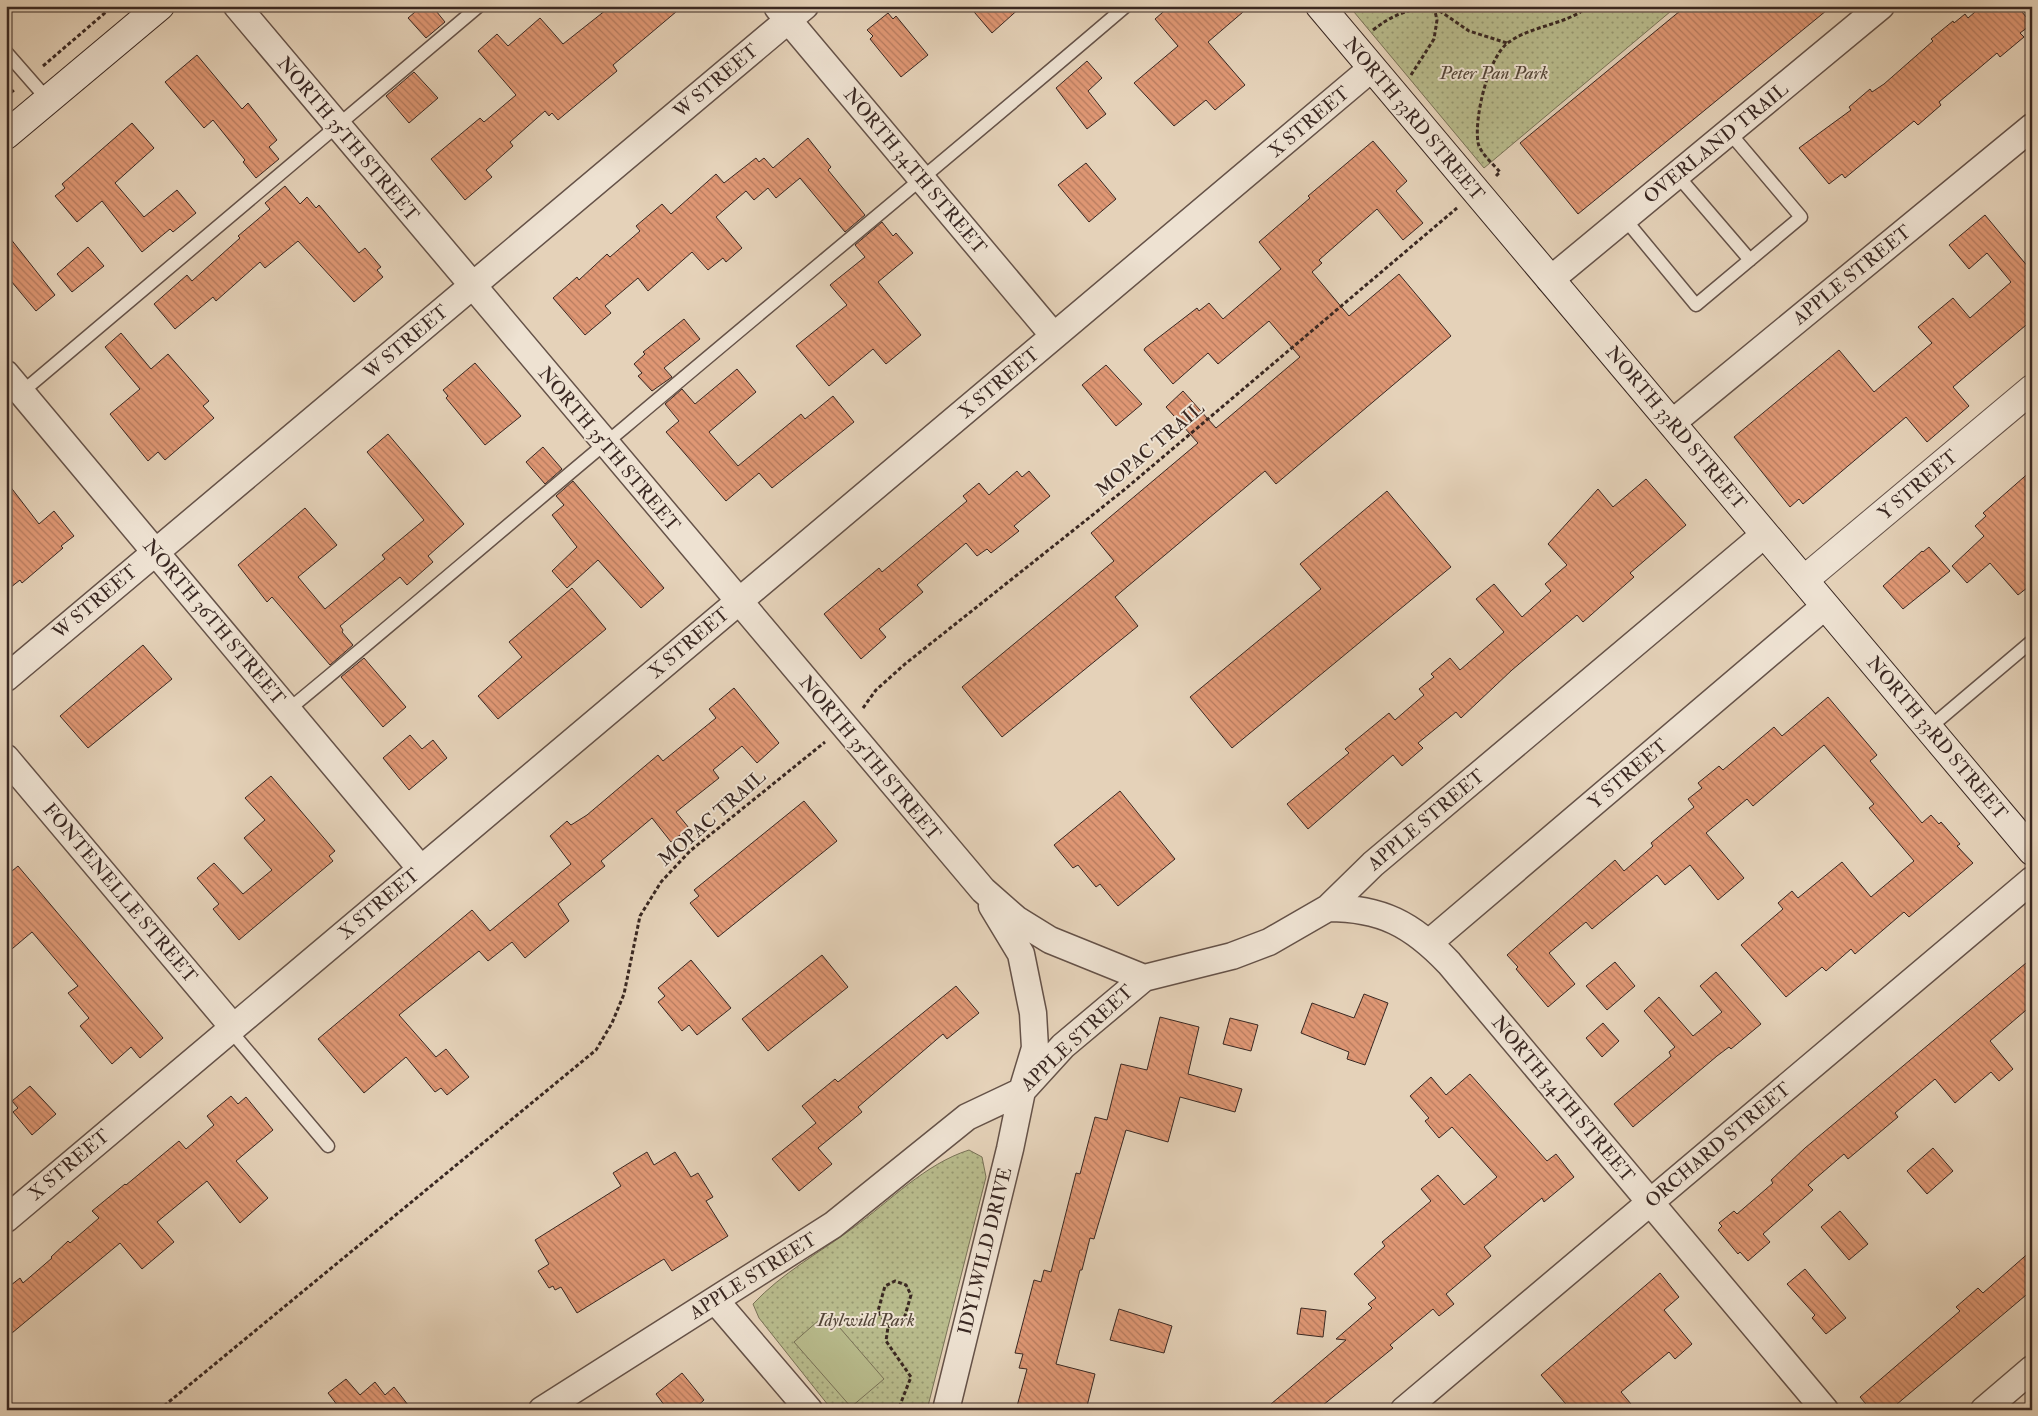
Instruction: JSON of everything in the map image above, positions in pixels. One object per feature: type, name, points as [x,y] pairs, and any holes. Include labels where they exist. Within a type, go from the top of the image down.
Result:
[{"type":"main road","points":[[6,135],[160,6]]},
{"type":"main road","name":"NORTH 33RD STREET","points":[[1320,6],[2032,851]]},
{"type":"main road","name":"Y STREET","points":[[1804,580],[2032,389]]},
{"type":"street","name":"NORTH 35TH STREET","points":[[237,6],[336,126],[982,890],[1021,954],[1033,1013],[1035,1048],[1022,1091]]},
{"type":"street","name":"OVERLAND TRAIL","points":[[1550,280],[1881,6]]},
{"type":"street","name":"NORTH 34TH STREET","points":[[790,11],[923,180],[1054,336]]},
{"type":"street","name":"W STREET","points":[[6,678],[472,286],[790,11]]},
{"type":"street","name":"X STREET","points":[[6,1219],[1372,68]]},
{"type":"street","name":"APPLE STREET","points":[[1672,423],[2032,128]]},
{"type":"street","name":"NORTH 36TH STREET","points":[[14,383],[421,869]]},
{"type":"street","name":"APPLE STREET","points":[[542,1410],[833,1225],[967,1117],[1022,1091],[1063,1046],[1144,978],[1232,956],[1269,942],[1328,908],[1373,864],[1765,534]]},
{"type":"street","name":"Y STREET","points":[[1430,942],[1826,606]]},
{"type":"street","name":"FONTENELLE STREET","points":[[6,758],[231,1029]]},
{"type":"street","name":"ORCHARD STREET","points":[[1404,1410],[2032,880]]},
{"type":"street","name":"NORTH 35TH STREET","points":[[982,890],[1016,919],[1050,940],[1144,978]]},
{"type":"street","name":"NORTH 34TH STREET","points":[[1328,908],[1356,908],[1380,914],[1430,942],[1449,962],[1824,1410]]},
{"type":"street","name":"IDYLWILD DRIVE","points":[[946,1410],[1010,1149],[1022,1091]]},
{"type":"street","points":[[715,1300],[809,1410]]},
{"type":"street","points":[[1984,1410],[2032,1369]]},
{"type":"lane","points":[[14,383],[336,126],[479,6]]},
{"type":"lane","points":[[288,710],[414,607],[605,443],[923,180],[1126,6]]},
{"type":"lane","points":[[6,52],[48,100]]},
{"type":"lane","points":[[1624,218],[1696,305],[1801,217],[1729,132]]},
{"type":"lane","points":[[1677,174],[1750,260]]},
{"type":"lane","points":[[1928,728],[2032,641]]},
{"type":"lane","points":[[231,1029],[328,1146]]},
{"type":"path","points":[[6,97],[113,6]]},
{"type":"path","points":[[1500,172],[1478,144],[1478,127],[1487,78],[1507,42],[1534,29],[1566,18],[1589,6]]},
{"type":"path","points":[[1377,27],[1392,16],[1418,8],[1434,7],[1469,31],[1507,42]]},
{"type":"path","points":[[1414,72],[1434,39],[1438,20],[1434,7]]},
{"type":"path","name":"MOPAC TRAIL","points":[[860,712],[876,690],[905,664],[1124,490],[1462,204]]},
{"type":"path","name":"MOPAC TRAIL","points":[[160,1410],[596,1050],[612,1024],[624,994],[640,916],[660,882],[690,851],[832,736]]},
{"type":"path","points":[[888,1328],[904,1319],[910,1295],[906,1285],[895,1281],[885,1286],[878,1311],[888,1328],[886,1341],[909,1372],[910,1377],[898,1410]]},
{"type":"green space","name":"Peter Pan Park","points":[[1349,6],[1677,6],[1484,168]]},
{"type":"green space","name":"Idylwild Park","points":[[969,1150],[982,1157],[986,1177],[927,1410],[832,1410],[759,1318],[753,1304],[788,1273],[853,1228],[908,1184],[938,1164]]},
{"type":"green space","points":[[827,1313],[884,1379],[851,1407],[794,1342]]},
{"type":"building","points":[[422,6],[432,6],[445,22],[426,38],[408,18]]},
{"type":"building","points":[[611,6],[683,6],[613,65],[617,71],[558,120],[552,113],[549,116],[545,111],[510,142],[513,146],[486,170],[492,177],[465,200],[431,159],[480,118],[484,122],[516,95],[478,51],[497,34],[508,46],[540,18],[563,44]]},
{"type":"building","points":[[969,6],[1022,6],[992,33]]},
{"type":"building","points":[[1170,6],[1250,6],[1208,42],[1245,85],[1215,110],[1206,100],[1174,126],[1134,83],[1178,46],[1155,19]]},
{"type":"building","points":[[1686,6],[1832,6],[1578,214],[1520,143]]},
{"type":"building","points":[[1982,6],[2017,6],[2032,24],[2020,33],[2024,37],[2000,57],[1997,53],[1939,102],[1941,105],[1918,125],[1914,121],[1845,178],[1842,174],[1829,184],[1799,148],[1851,110],[1849,107],[1870,89],[1872,92],[1884,84],[1933,41],[1931,39],[1953,21],[1954,23],[1965,14],[1968,18]]},
{"type":"building","points":[[888,13],[893,19],[896,16],[928,55],[901,77],[870,39],[873,36],[867,30]]},
{"type":"building","points":[[197,55],[242,109],[248,103],[277,140],[269,147],[279,159],[256,178],[243,162],[245,160],[213,120],[204,128],[165,82]]},
{"type":"building","points":[[1087,61],[1102,78],[1088,91],[1106,114],[1087,129],[1056,88]]},
{"type":"building","points":[[414,72],[438,98],[409,123],[386,96]]},
{"type":"building","points":[[132,123],[154,148],[115,183],[144,217],[177,190],[196,213],[173,232],[170,229],[142,252],[102,201],[77,222],[55,196],[65,188],[62,184]]},
{"type":"building","points":[[808,138],[831,167],[828,170],[865,215],[845,232],[800,178],[776,198],[768,188],[754,200],[746,191],[716,217],[742,248],[726,262],[723,258],[708,270],[692,252],[648,291],[638,278],[605,306],[611,313],[585,335],[553,298],[577,277],[579,280],[607,254],[610,257],[640,231],[636,226],[662,204],[671,214],[716,174],[724,183],[756,158],[759,162],[764,158],[773,168]]},
{"type":"building","points":[[1373,141],[1407,181],[1396,191],[1423,223],[1403,240],[1377,209],[1319,260],[1322,263],[1312,272],[1349,316],[1399,274],[1451,336],[1276,484],[1265,471],[1115,597],[1138,626],[1002,737],[962,687],[1114,561],[1091,533],[1198,443],[1166,407],[1183,391],[1216,428],[1300,357],[1269,321],[1218,364],[1208,353],[1173,384],[1144,350],[1145,348],[1197,308],[1199,311],[1209,303],[1223,319],[1281,269],[1259,242],[1310,198],[1308,196]]},
{"type":"building","points":[[1086,163],[1116,199],[1089,222],[1058,185]]},
{"type":"building","points":[[285,186],[300,204],[307,197],[316,208],[319,205],[359,253],[365,248],[381,267],[377,270],[383,277],[354,302],[298,241],[265,268],[260,262],[216,301],[213,297],[175,329],[154,304],[187,275],[192,281],[240,238],[238,236],[270,209],[265,203]]},
{"type":"building","points":[[1985,215],[2029,268],[2032,265],[2032,320],[1953,387],[1969,406],[1927,442],[1906,417],[1803,504],[1799,499],[1790,507],[1734,437],[1839,350],[1874,392],[1932,343],[1918,327],[1953,298],[1970,318],[2011,282],[1987,253],[1969,269],[1949,245]]},
{"type":"building","points":[[882,222],[893,236],[896,233],[913,253],[878,282],[921,335],[886,364],[873,349],[829,386],[796,346],[847,305],[830,285],[865,257],[855,245]]},
{"type":"building","points":[[6,233],[55,295],[36,311],[6,275]]},
{"type":"building","points":[[88,247],[104,266],[72,292],[57,274]]},
{"type":"building","points":[[684,319],[700,339],[664,368],[672,377],[652,391],[638,376],[642,373],[634,364],[645,354],[643,352]]},
{"type":"building","points":[[121,333],[151,369],[168,354],[209,401],[203,406],[214,418],[165,460],[158,452],[148,461],[110,414],[140,389],[105,347]]},
{"type":"building","points":[[475,363],[521,416],[485,445],[446,398],[448,396],[443,390]]},
{"type":"building","points":[[1106,365],[1142,404],[1116,426],[1082,385]]},
{"type":"building","points":[[737,369],[756,392],[709,432],[738,466],[801,414],[805,419],[833,396],[854,422],[772,488],[759,473],[726,501],[666,432],[679,421],[665,404],[682,389],[695,404]]},
{"type":"building","points":[[388,434],[464,524],[428,556],[433,562],[407,585],[400,577],[340,626],[343,630],[342,632],[353,645],[330,665],[272,597],[267,602],[238,565],[305,508],[337,545],[298,577],[325,609],[385,559],[382,555],[424,520],[367,452]]},
{"type":"building","points":[[543,447],[562,469],[545,484],[526,462]]},
{"type":"building","points":[[2032,470],[2032,584],[2018,595],[1990,563],[1967,583],[1952,566],[1984,536],[1975,526],[1986,516],[1983,513]]},
{"type":"building","points":[[1017,471],[1022,477],[1029,471],[1050,496],[1014,526],[1019,531],[991,553],[987,549],[977,556],[966,543],[917,585],[923,592],[879,629],[886,637],[861,659],[824,614],[879,568],[882,572],[967,501],[963,496],[979,483],[989,495]]},
{"type":"building","points":[[1646,479],[1686,525],[1630,573],[1634,577],[1583,622],[1577,615],[1512,670],[1461,718],[1456,712],[1418,743],[1423,748],[1402,766],[1393,755],[1308,829],[1287,804],[1349,753],[1345,749],[1389,713],[1395,720],[1424,695],[1419,689],[1434,677],[1431,674],[1450,658],[1460,670],[1504,632],[1476,599],[1494,584],[1522,617],[1551,591],[1545,584],[1567,565],[1548,544],[1598,489],[1613,507]]},
{"type":"building","points":[[6,481],[39,524],[54,511],[74,536],[61,546],[63,548],[22,583],[20,580],[6,591]]},
{"type":"building","points":[[573,481],[664,588],[641,608],[598,560],[567,588],[552,571],[577,547],[552,515],[564,505],[556,496]]},
{"type":"building","points":[[1387,491],[1451,567],[1232,748],[1190,697],[1321,589],[1300,564]]},
{"type":"building","points":[[1929,547],[1950,571],[1903,609],[1883,586]]},
{"type":"building","points":[[572,588],[606,629],[498,719],[478,696],[522,657],[509,642]]},
{"type":"building","points":[[143,645],[172,679],[88,748],[60,716]]},
{"type":"building","points":[[364,658],[406,707],[383,727],[341,677]]},
{"type":"building","points":[[734,688],[779,743],[757,763],[742,746],[713,770],[719,778],[676,812],[689,828],[671,842],[652,818],[601,861],[605,866],[558,904],[569,921],[525,958],[512,942],[488,961],[479,951],[399,1015],[436,1057],[446,1049],[469,1077],[447,1095],[441,1088],[435,1092],[406,1057],[364,1093],[318,1039],[472,910],[490,931],[571,864],[550,836],[567,821],[571,825],[587,815],[658,755],[663,761],[716,718],[709,709]]},
{"type":"building","points":[[1828,697],[1877,755],[1870,761],[1922,823],[1931,815],[1939,824],[1941,822],[1960,844],[1957,846],[1973,863],[1909,917],[1904,912],[1855,954],[1851,949],[1826,971],[1822,967],[1786,997],[1741,945],[1783,909],[1778,903],[1792,891],[1798,898],[1842,862],[1871,897],[1914,861],[1869,808],[1874,804],[1824,745],[1753,806],[1747,799],[1706,833],[1744,878],[1718,900],[1690,865],[1665,885],[1657,875],[1592,929],[1586,922],[1549,953],[1575,984],[1548,1007],[1516,969],[1518,967],[1507,955],[1615,860],[1624,871],[1653,846],[1651,843],[1694,807],[1688,799],[1702,788],[1698,783],[1719,766],[1723,770],[1774,727],[1782,736]]},
{"type":"building","points":[[410,735],[422,749],[433,740],[447,758],[409,790],[383,758]]},
{"type":"building","points":[[271,776],[335,851],[329,856],[333,861],[239,940],[213,909],[219,904],[197,878],[214,863],[243,894],[272,870],[244,838],[265,820],[245,798]]},
{"type":"building","points":[[1120,791],[1175,859],[1118,906],[1100,884],[1096,887],[1078,865],[1073,868],[1054,845]]},
{"type":"building","points":[[804,801],[837,841],[718,937],[690,903],[699,896],[694,890]]},
{"type":"building","points":[[18,866],[163,1038],[140,1058],[131,1047],[112,1064],[80,1026],[89,1018],[68,993],[78,986],[32,932],[6,954],[6,876]]},
{"type":"building","points":[[822,955],[848,987],[768,1051],[742,1019]]},
{"type":"building","points":[[2032,958],[2032,1005],[1990,1041],[2013,1069],[1999,1081],[1991,1072],[1955,1103],[1935,1079],[1895,1113],[1898,1117],[1848,1159],[1844,1154],[1808,1185],[1813,1190],[1763,1234],[1770,1242],[1748,1261],[1740,1252],[1738,1254],[1718,1230],[1722,1226],[1719,1223],[1734,1211],[1737,1214],[1773,1183],[1771,1180],[1805,1148]]},
{"type":"building","points":[[691,960],[731,1008],[697,1035],[689,1025],[682,1031],[658,1002],[665,996],[658,988]]},
{"type":"building","points":[[1615,962],[1635,986],[1607,1010],[1586,986]]},
{"type":"building","points":[[1716,972],[1761,1024],[1731,1049],[1729,1047],[1717,1056],[1633,1127],[1614,1104],[1671,1056],[1669,1052],[1675,1047],[1644,1011],[1659,997],[1693,1036],[1722,1012],[1700,986]]},
{"type":"building","points":[[956,986],[979,1013],[947,1039],[943,1034],[858,1107],[862,1112],[818,1148],[832,1164],[799,1191],[772,1159],[816,1123],[802,1106],[835,1079],[838,1082]]},
{"type":"building","points":[[1364,994],[1388,1003],[1365,1065],[1347,1059],[1349,1052],[1301,1033],[1312,1003],[1354,1018]]},
{"type":"building","points":[[1160,1017],[1199,1027],[1188,1074],[1242,1089],[1235,1112],[1180,1097],[1168,1142],[1126,1130],[1094,1239],[1090,1238],[1082,1270],[1080,1270],[1056,1364],[1095,1374],[1086,1410],[1016,1410],[1027,1369],[1019,1368],[1023,1354],[1015,1353],[1034,1280],[1041,1282],[1044,1270],[1051,1272],[1076,1173],[1080,1174],[1095,1117],[1107,1120],[1121,1064],[1147,1070]]},
{"type":"building","points":[[1230,1018],[1258,1025],[1251,1051],[1223,1044]]},
{"type":"building","points":[[1603,1023],[1619,1041],[1602,1057],[1586,1038]]},
{"type":"building","points":[[1470,1074],[1547,1161],[1556,1154],[1574,1177],[1544,1202],[1542,1198],[1484,1247],[1491,1256],[1446,1294],[1454,1304],[1439,1316],[1433,1309],[1390,1345],[1393,1348],[1317,1410],[1264,1410],[1346,1340],[1336,1339],[1372,1308],[1368,1304],[1376,1298],[1354,1274],[1385,1246],[1382,1242],[1431,1201],[1421,1189],[1438,1175],[1464,1205],[1497,1177],[1452,1127],[1439,1138],[1425,1121],[1429,1118],[1410,1096],[1431,1077],[1446,1095]]},
{"type":"building","points":[[30,1086],[56,1114],[32,1135],[13,1112],[18,1108],[12,1101]]},
{"type":"building","points":[[231,1096],[238,1104],[246,1097],[273,1130],[236,1161],[268,1198],[240,1223],[207,1181],[157,1222],[174,1242],[142,1269],[120,1243],[6,1338],[6,1289],[20,1278],[23,1283],[52,1258],[68,1241],[70,1243],[99,1218],[92,1211],[179,1141],[186,1149],[214,1125],[207,1116]]},
{"type":"building","points":[[1933,1148],[1953,1171],[1927,1194],[1907,1171]]},
{"type":"building","points":[[647,1152],[654,1165],[675,1152],[691,1177],[698,1173],[713,1197],[706,1201],[728,1236],[672,1271],[664,1259],[577,1313],[561,1287],[555,1290],[553,1286],[549,1288],[538,1271],[549,1264],[535,1240],[621,1186],[613,1173]]},
{"type":"building","points":[[1840,1211],[1868,1244],[1849,1260],[1821,1227]]},
{"type":"building","points":[[2032,1250],[2032,1290],[1890,1410],[1871,1410],[1860,1397],[1960,1311],[1956,1307],[1978,1288],[1983,1293]]},
{"type":"building","points":[[1805,1269],[1846,1318],[1826,1334],[1812,1318],[1815,1315],[1787,1284]]},
{"type":"building","points":[[1660,1273],[1679,1297],[1664,1310],[1692,1344],[1675,1359],[1669,1352],[1621,1392],[1636,1410],[1571,1410],[1541,1375]]},
{"type":"building","points":[[1301,1308],[1326,1311],[1323,1337],[1297,1334]]},
{"type":"building","points":[[1119,1309],[1172,1326],[1164,1353],[1110,1340]]},
{"type":"building","points":[[682,1373],[704,1400],[693,1410],[668,1410],[656,1394]]},
{"type":"building","points":[[346,1379],[360,1395],[375,1382],[385,1395],[394,1387],[412,1410],[341,1410],[328,1393]]}]
